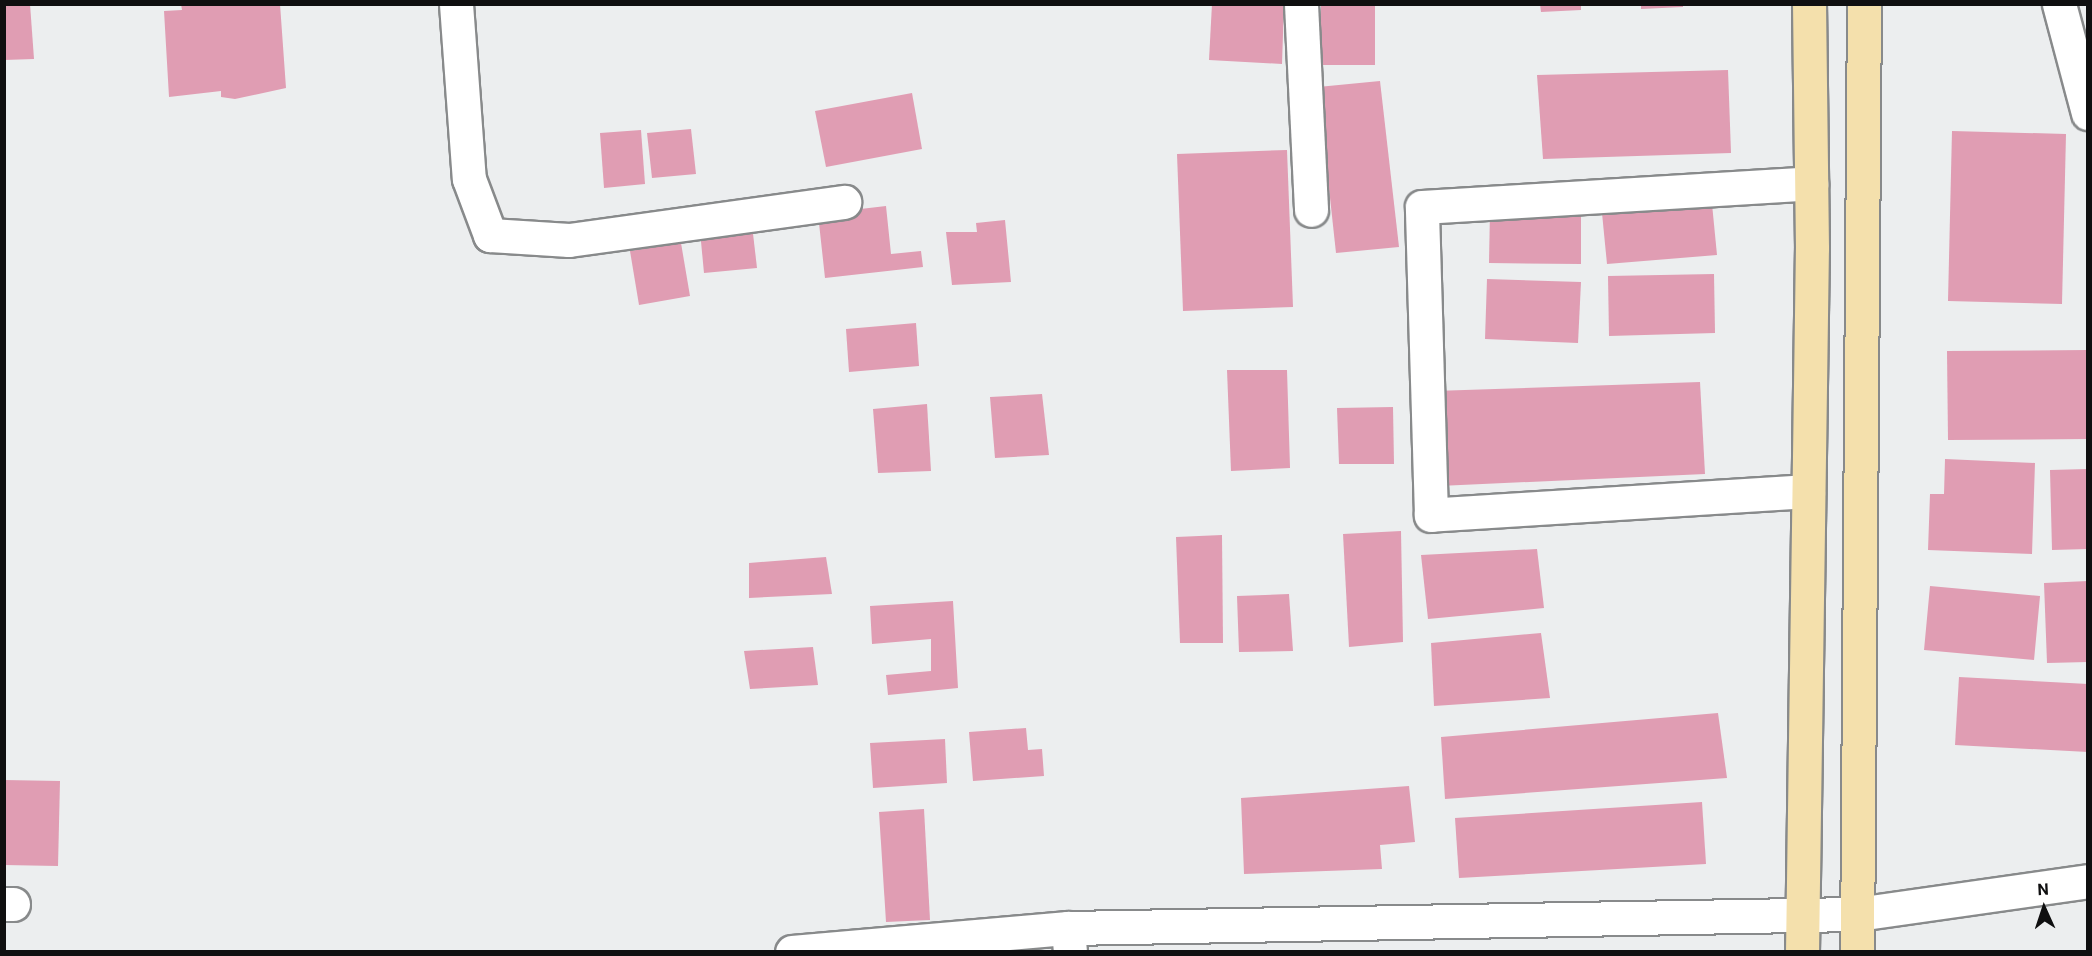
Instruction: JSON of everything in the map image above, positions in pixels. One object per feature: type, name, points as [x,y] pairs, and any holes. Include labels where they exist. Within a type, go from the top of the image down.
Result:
[{"type":"main road","points":[[1802,951],[1811,183],[1809,4]]},
{"type":"main road","points":[[1857,951],[1864,4]]},
{"type":"street","points":[[456,4],[469,179],[490,235],[569,240],[844,202]]},
{"type":"street","points":[[1301,4],[1311,210]]},
{"type":"street","points":[[2059,4],[2088,113]]},
{"type":"street","points":[[1808,491],[1431,515],[1422,207],[1811,183]]},
{"type":"street","points":[[792,951],[1803,911],[1857,914],[2088,881]]},
{"type":"building","points":[[4,4],[30,4],[34,59],[4,60]]},
{"type":"building","points":[[181,4],[280,4],[286,88],[235,99],[221,97],[221,91],[169,97],[164,11],[182,10]]},
{"type":"building","points":[[1212,4],[1284,4],[1282,64],[1209,60]]},
{"type":"building","points":[[1321,4],[1375,4],[1375,65],[1321,65]]},
{"type":"building","points":[[1540,4],[1581,4],[1581,10],[1541,12]]},
{"type":"building","points":[[1641,5],[1683,5],[1683,7],[1641,9]]},
{"type":"building","points":[[1728,70],[1731,153],[1543,159],[1537,75]]},
{"type":"building","points":[[1380,81],[1399,247],[1336,253],[1318,87]]},
{"type":"building","points":[[912,93],[922,149],[826,167],[815,111]]},
{"type":"building","points":[[691,129],[696,174],[652,178],[647,133]]},
{"type":"building","points":[[641,130],[645,184],[604,188],[600,133]]},
{"type":"building","points":[[1952,131],[2066,134],[2062,304],[1948,301]]},
{"type":"building","points":[[1287,150],[1293,307],[1183,311],[1177,154]]},
{"type":"building","points":[[1712,204],[1717,255],[1607,264],[1602,213]]},
{"type":"building","points":[[886,206],[891,254],[921,251],[923,267],[825,278],[818,214]]},
{"type":"building","points":[[1490,211],[1581,212],[1581,264],[1489,263]]},
{"type":"building","points":[[1005,220],[1011,282],[952,285],[946,232],[977,232],[976,223]]},
{"type":"building","points":[[752,225],[757,268],[704,273],[700,231]]},
{"type":"building","points":[[681,243],[690,296],[639,305],[630,251]]},
{"type":"building","points":[[1714,274],[1715,333],[1609,336],[1608,276]]},
{"type":"building","points":[[1487,279],[1581,282],[1578,343],[1485,339]]},
{"type":"building","points":[[916,323],[919,366],[849,372],[846,329]]},
{"type":"building","points":[[2088,350],[2088,439],[1948,440],[1947,351]]},
{"type":"building","points":[[1227,370],[1287,370],[1290,468],[1231,471]]},
{"type":"building","points":[[1700,382],[1705,474],[1439,486],[1434,391]]},
{"type":"building","points":[[1042,394],[1049,455],[995,458],[990,397]]},
{"type":"building","points":[[927,404],[931,471],[878,473],[873,409]]},
{"type":"building","points":[[1393,407],[1394,464],[1339,464],[1337,408]]},
{"type":"building","points":[[1945,459],[2035,463],[2032,554],[1928,550],[1930,494],[1944,494]]},
{"type":"building","points":[[2088,469],[2088,549],[2052,550],[2050,470]]},
{"type":"building","points":[[1401,531],[1403,642],[1349,647],[1343,534]]},
{"type":"building","points":[[1222,535],[1223,643],[1180,643],[1176,537]]},
{"type":"building","points":[[1537,549],[1544,608],[1428,619],[1421,555]]},
{"type":"building","points":[[826,557],[832,594],[749,598],[749,563]]},
{"type":"building","points":[[2088,581],[2088,662],[2047,663],[2044,583]]},
{"type":"building","points":[[1930,586],[2040,596],[2034,660],[1924,650]]},
{"type":"building","points":[[1289,594],[1293,651],[1239,652],[1237,596]]},
{"type":"building","points":[[953,601],[958,688],[888,695],[886,675],[931,671],[931,639],[872,644],[870,606]]},
{"type":"building","points":[[1541,633],[1550,698],[1434,706],[1431,643]]},
{"type":"building","points":[[813,647],[818,685],[750,689],[744,651]]},
{"type":"building","points":[[1959,677],[2088,684],[2088,752],[1955,745]]},
{"type":"building","points":[[1718,713],[1727,778],[1445,799],[1441,737]]},
{"type":"building","points":[[1026,728],[1028,750],[1042,749],[1044,776],[973,781],[969,732]]},
{"type":"building","points":[[945,739],[947,783],[873,788],[870,743]]},
{"type":"building","points":[[4,780],[60,781],[58,866],[4,865]]},
{"type":"building","points":[[1409,786],[1415,842],[1380,845],[1382,869],[1244,874],[1241,798]]},
{"type":"building","points":[[1702,802],[1706,864],[1459,878],[1455,818]]},
{"type":"building","points":[[924,809],[930,920],[886,922],[879,812]]}]
